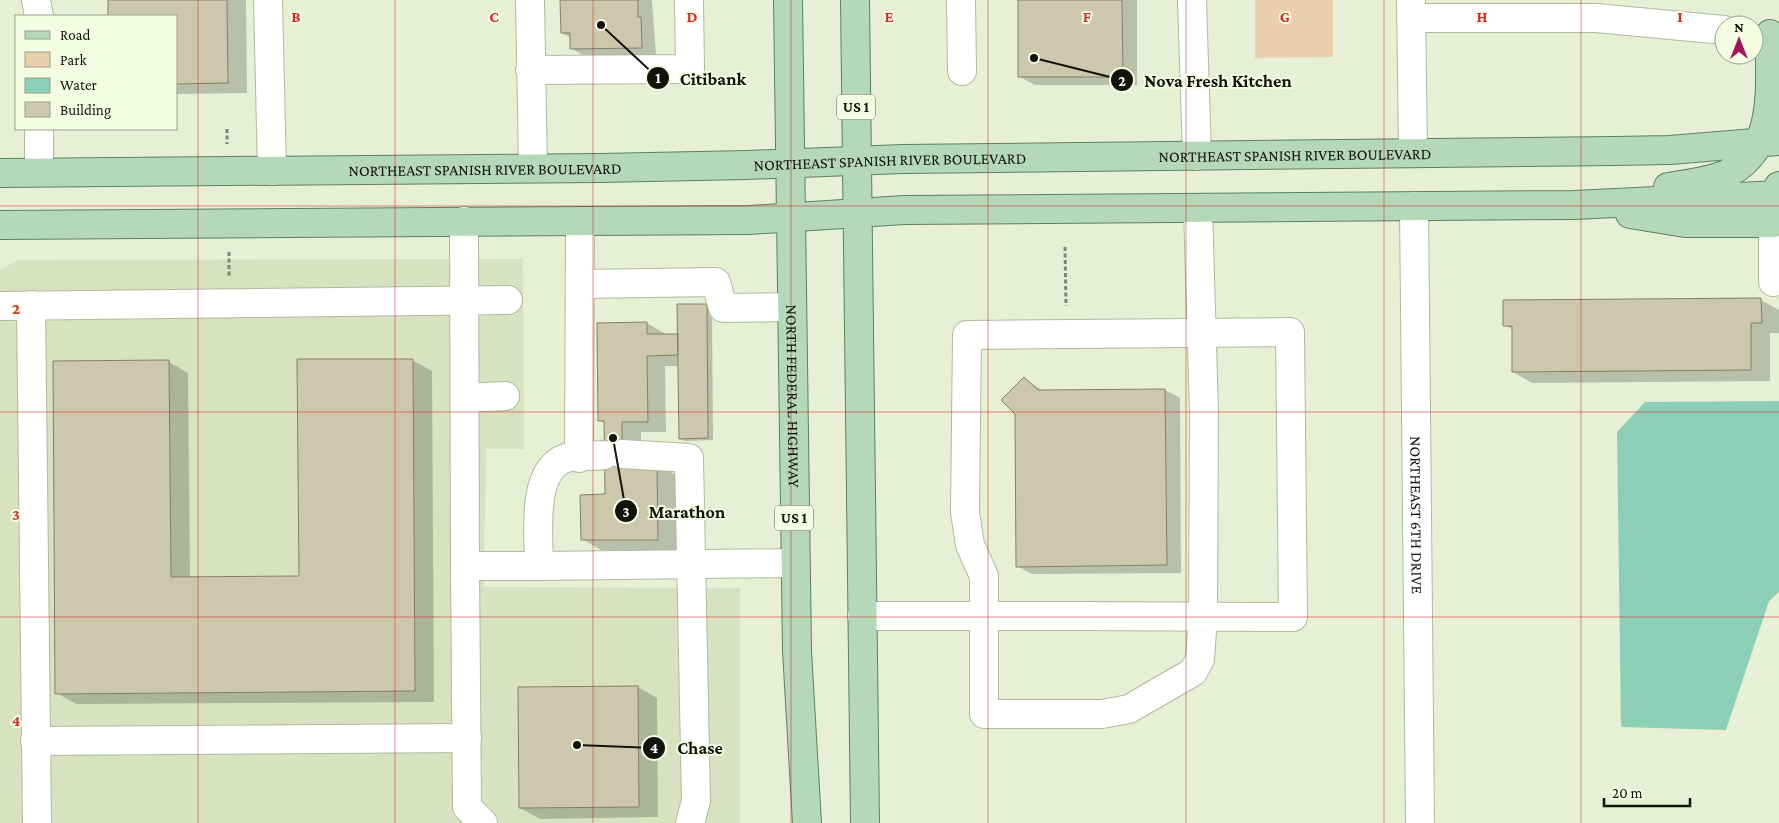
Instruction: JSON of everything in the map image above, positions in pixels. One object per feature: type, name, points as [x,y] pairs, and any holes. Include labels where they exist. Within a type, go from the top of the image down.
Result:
[{"type":"main road","name":"NORTH FEDERAL HIGHWAY","points":[[788,0],[797,651],[807,823]]},
{"type":"main road","name":"US 1","points":[[856,0],[865,823]]},
{"type":"main road","points":[[1574,205],[1725,174],[1771,142],[1768,34]]},
{"type":"main road","name":"NORTHEAST SPANISH RIVER BOULEVARD","points":[[0,173],[533,168],[857,160],[1670,150],[1771,142]]},
{"type":"main road","points":[[0,226],[750,220],[904,210],[1574,205],[1777,192],[1776,223],[1685,223],[1574,205]]},
{"type":"street","points":[[36,0],[39,15]]},
{"type":"street","points":[[268,0],[272,171]]},
{"type":"street","points":[[530,0],[533,168]]},
{"type":"street","points":[[530,70],[690,69],[689,0]]},
{"type":"street","points":[[961,0],[962,71]]},
{"type":"street","points":[[1192,0],[1197,156]]},
{"type":"street","points":[[1413,153],[1411,9],[1596,18],[1714,29]]},
{"type":"street","points":[[39,172],[40,130]]},
{"type":"street","name":"NORTHEAST 6TH DRIVE","points":[[1414,206],[1420,823]]},
{"type":"street","points":[[862,616],[984,616],[1203,616],[1293,617],[1290,332],[1202,333],[967,335],[964,512],[970,544],[984,576],[984,616],[984,714],[1102,714],[1129,708],[1193,672],[1201,652],[1203,616],[1204,412],[1202,333],[1198,208]]},
{"type":"street","points":[[464,221],[467,807],[483,823]]},
{"type":"street","points":[[580,221],[580,284],[602,456]]},
{"type":"street","points":[[1773,282],[1776,223]]},
{"type":"street","points":[[580,284],[716,282],[723,308],[792,307]]},
{"type":"street","points":[[0,306],[508,300]]},
{"type":"street","points":[[31,305],[37,823]]},
{"type":"street","points":[[464,398],[504,396]]},
{"type":"street","points":[[539,566],[539,507],[544,480],[553,467],[566,458],[602,456],[689,458],[696,801],[690,823]]},
{"type":"street","points":[[465,566],[692,566],[795,563]]},
{"type":"street","points":[[35,741],[467,738]]},
{"type":"path","points":[[1065,247],[1066,334]]},
{"type":"path","points":[[229,250],[230,303]]},
{"type":"shaded area","points":[[523,259],[524,449],[486,449],[484,587],[740,588],[740,823],[0,823],[0,270],[18,260]]},
{"type":"green space","points":[[1255,0],[1333,0],[1333,57],[1255,58]]},
{"type":"water","points":[[1779,401],[1779,592],[1769,601],[1726,730],[1621,727],[1617,432],[1645,402]]},
{"type":"building","points":[[108,0],[227,0],[228,83],[178,84],[178,15],[108,15]]},
{"type":"building","points":[[560,0],[638,0],[638,17],[641,17],[642,48],[570,49],[570,33],[561,33]]},
{"type":"building","points":[[1018,0],[1122,0],[1123,77],[1018,77]]},
{"type":"building","points":[[1761,298],[1762,323],[1751,323],[1751,370],[1512,372],[1512,326],[1503,326],[1503,300]]},
{"type":"building","points":[[677,304],[707,304],[708,438],[679,439]]},
{"type":"building","points":[[647,322],[647,334],[678,334],[678,355],[647,356],[648,422],[622,422],[622,454],[657,462],[658,540],[581,540],[580,495],[605,494],[604,421],[598,421],[597,323]]},
{"type":"building","points":[[297,359],[413,359],[415,691],[55,694],[53,361],[169,360],[171,577],[299,576]]},
{"type":"building","points":[[1024,377],[1038,390],[1165,389],[1167,565],[1016,567],[1015,414],[1001,400]]},
{"type":"building","points":[[638,686],[639,807],[519,808],[518,687]]},
{"type":"place","name":"Citibank","points":[[601,25]]},
{"type":"place","name":"Nova Fresh Kitchen","points":[[1034,58]]},
{"type":"place","name":"Marathon","points":[[613,438]]},
{"type":"place","name":"Chase","points":[[577,745]]}]
